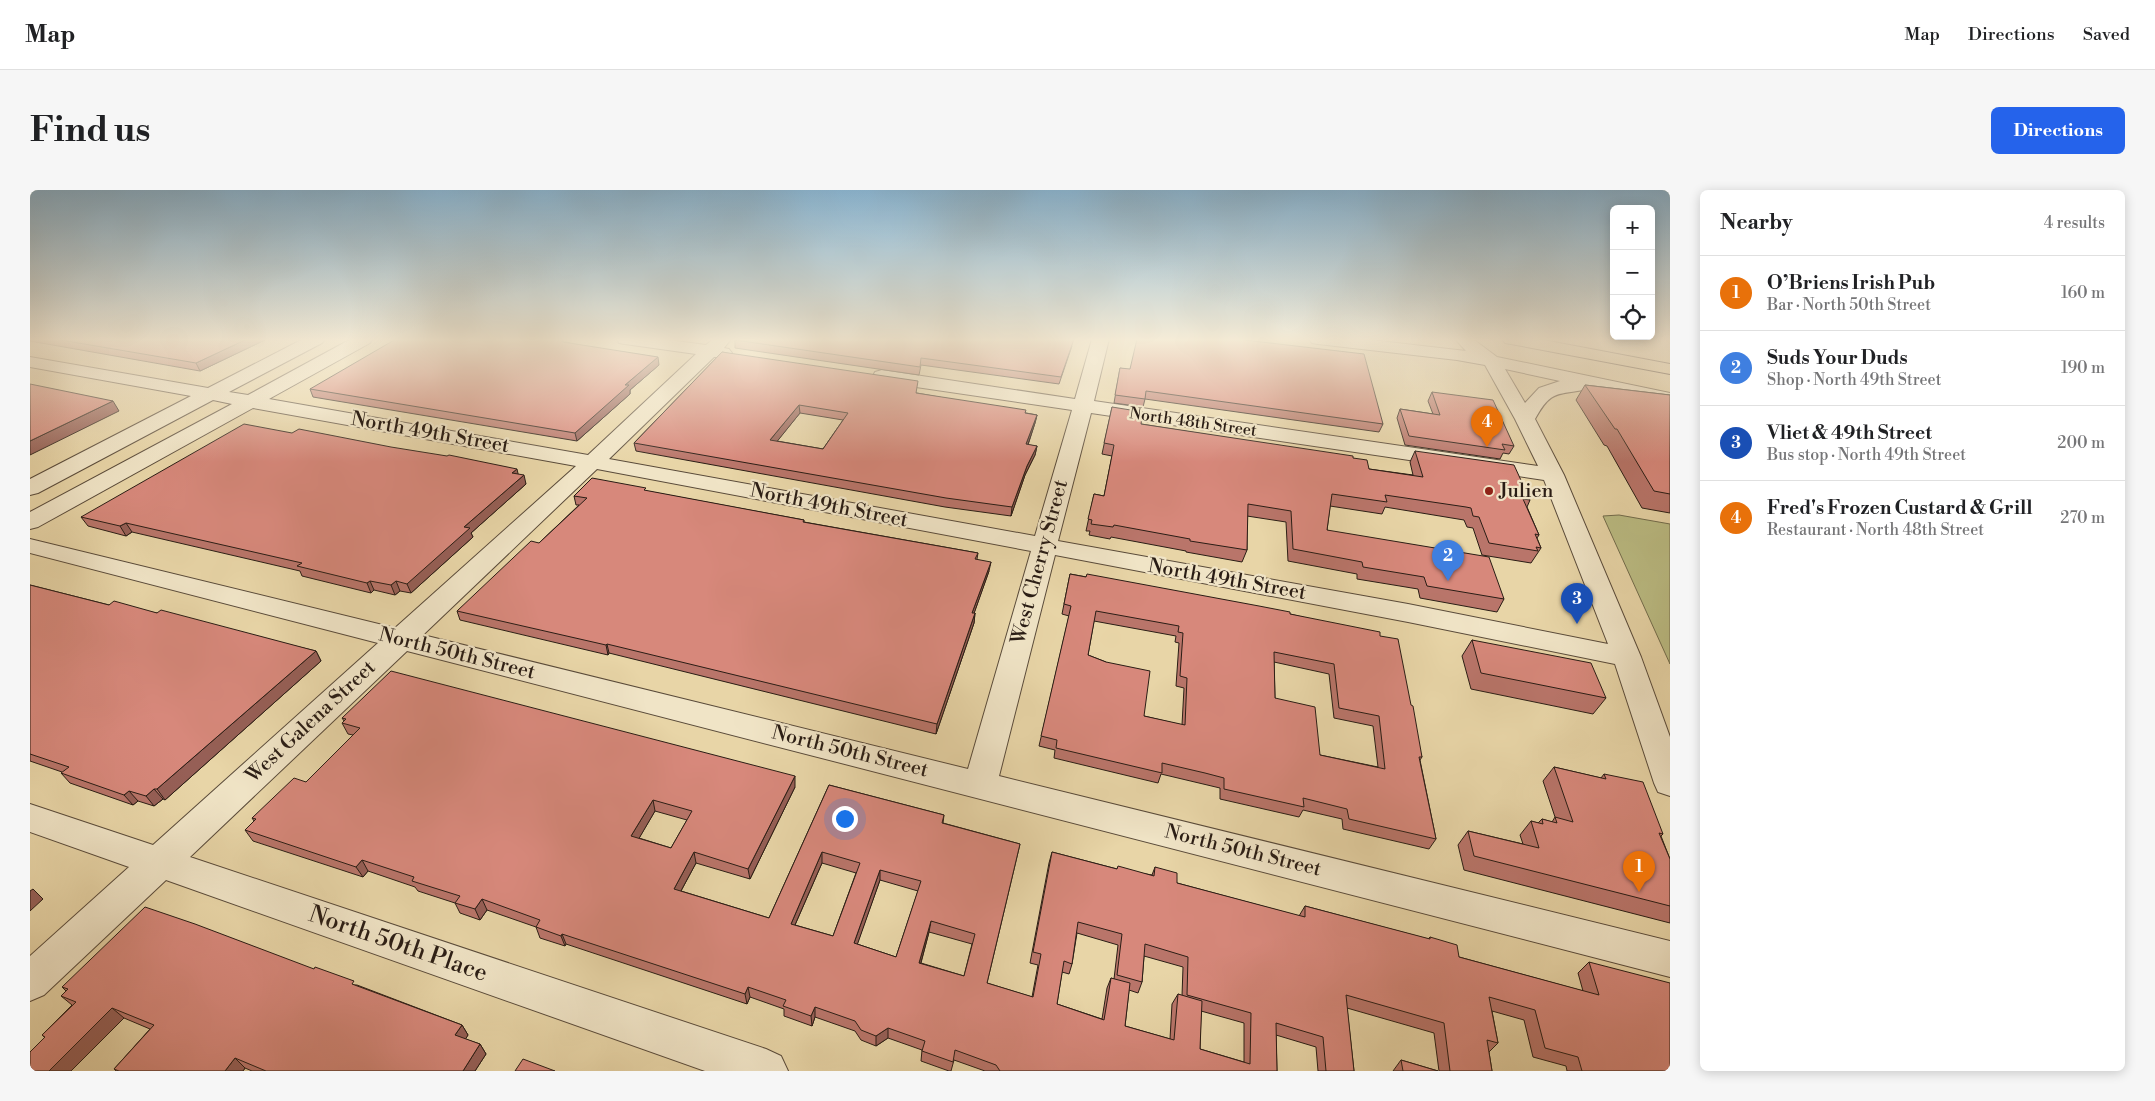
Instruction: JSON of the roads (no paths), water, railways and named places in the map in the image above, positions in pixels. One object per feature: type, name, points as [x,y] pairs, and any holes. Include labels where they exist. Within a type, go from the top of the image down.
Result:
[{"type":"street","name":"North 49th Street","points":[[132,380],[592,462],[1408,613],[1626,656]]},
{"type":"street","points":[[30,488],[237,380]]},
{"type":"street","points":[[30,522],[288,380]]},
{"type":"street","name":"West Galena Street","points":[[30,982],[679,380]]},
{"type":"street","name":"North 48th Street","points":[[904,380],[1553,475]]},
{"type":"street","name":"West Cherry Street","points":[[980,785],[1089,380]]},
{"type":"street","points":[[1506,380],[1553,475],[1626,656],[1670,783]]},
{"type":"street","points":[[1593,380],[1621,389],[1670,399]]},
{"type":"street","points":[[1525,419],[1533,402],[1556,387],[1578,385],[1621,389]]},
{"type":"street","name":"North 50th Street","points":[[30,546],[1670,959]]},
{"type":"street","name":"North 50th Place","points":[[30,818],[766,1071]]},
{"type":"place","name":"Fred's Frozen Custard & Grill","points":[[1487,447]]},
{"type":"place","name":"Julien","points":[[1489,491]]},
{"type":"place","name":"Suds Your Duds","points":[[1448,581]]},
{"type":"place","name":"Vliet & 49th Street","points":[[1577,624]]},
{"type":"place","name":"O’Briens Irish Pub","points":[[1639,892]]}]
